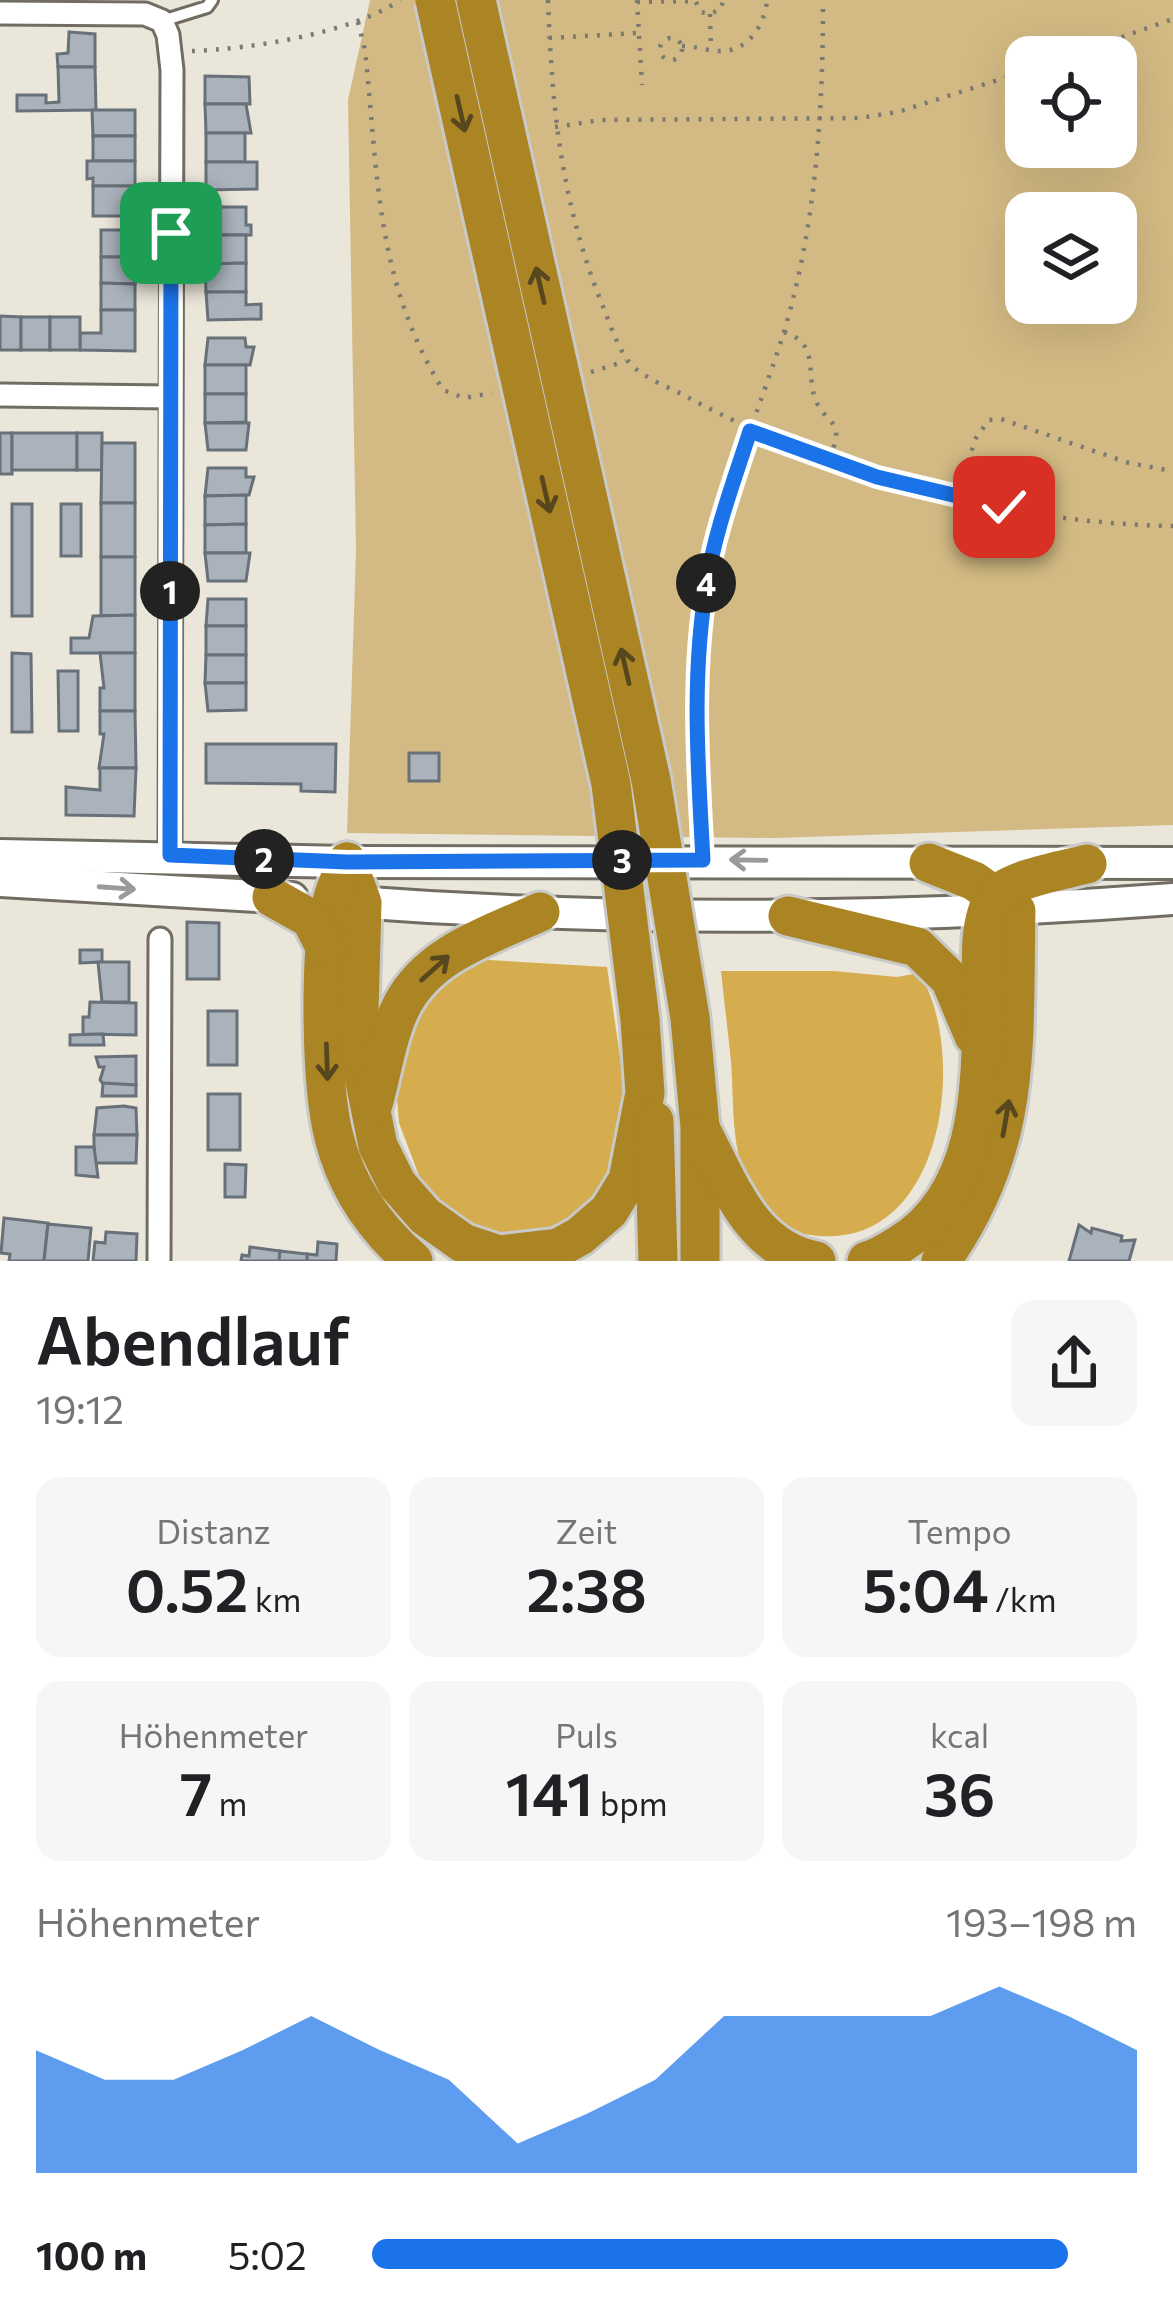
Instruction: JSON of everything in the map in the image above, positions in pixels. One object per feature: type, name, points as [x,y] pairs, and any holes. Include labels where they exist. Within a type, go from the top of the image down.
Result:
[{"type":"highway","points":[[347,862],[358,1047],[378,1146],[397,1184],[442,1232],[482,1252],[536,1253],[580,1236],[609,1210],[628,1180],[645,1093],[640,1021],[611,784],[435,0]]},
{"type":"highway","points":[[476,0],[651,780],[690,1018],[700,1127],[700,1261]]},
{"type":"highway","points":[[929,863],[974,881],[1000,906],[1011,1091],[1000,1145],[965,1227],[941,1261]]},
{"type":"highway","points":[[867,1261],[923,1230],[946,1201],[973,1132],[981,1054],[982,954],[1009,885],[1087,864]]},
{"type":"highway","points":[[272,897],[310,919],[324,945],[333,1136],[350,1180],[375,1223],[412,1261]]},
{"type":"highway","points":[[324,945],[347,902]]},
{"type":"highway","points":[[371,1109],[400,1007],[414,987],[454,951],[540,912]]},
{"type":"highway","points":[[788,916],[917,946],[950,979],[981,1054]]},
{"type":"highway","points":[[645,1093],[658,1147],[658,1261]]},
{"type":"highway","points":[[700,1127],[744,1212],[765,1238],[798,1258],[816,1261]]},
{"type":"main road","points":[[0,855],[347,862],[1173,863]]},
{"type":"main road","points":[[0,881],[540,912],[788,916],[1173,899]]},
{"type":"street","points":[[0,13],[145,14],[162,21],[171,51],[170,855]]},
{"type":"street","points":[[0,395],[170,397]]},
{"type":"street","points":[[159,1261],[160,939]]},
{"type":"lane","points":[[162,21],[207,7],[212,0]]},
{"type":"path","points":[[171,51],[288,38],[358,22],[400,0]]},
{"type":"path","points":[[548,0],[555,127],[578,237],[628,360],[646,375],[750,431],[829,462],[956,496],[1070,518],[1173,526]]},
{"type":"path","points":[[641,85],[637,1],[696,1],[701,12],[710,14],[721,9],[723,0],[734,0]]},
{"type":"path","points":[[682,46],[721,52],[746,42],[763,22],[767,0]]},
{"type":"path","points":[[703,860],[696,722],[701,629],[711,562],[784,332],[805,241],[822,119],[824,0]]},
{"type":"path","points":[[710,14],[711,49]]},
{"type":"path","points":[[1125,36],[1173,19]]},
{"type":"path","points":[[358,22],[365,50],[382,236],[406,309],[443,390],[464,398],[495,393]]},
{"type":"path","points":[[549,38],[638,33]]},
{"type":"path","points":[[555,127],[602,120],[822,119],[898,112],[1005,78]]},
{"type":"path","points":[[784,332],[802,340],[807,348],[818,405],[834,425],[836,440],[829,462]]},
{"type":"path","points":[[586,373],[628,360]]},
{"type":"path","points":[[956,496],[976,438],[989,420],[1001,419],[1130,463],[1173,472]]},
{"type":"shaded area","points":[[370,0],[1173,0],[1173,825],[774,838],[347,833],[356,550],[348,100]]},
{"type":"shaded area","points":[[470,959],[607,967],[628,1112],[626,1147],[583,1222],[498,1243],[441,1211],[423,1186],[399,1123],[399,1047],[426,995]]},
{"type":"shaded area","points":[[721,971],[834,971],[897,977],[919,973],[934,1007],[942,1050],[942,1097],[933,1142],[916,1184],[889,1215],[852,1234],[804,1234],[777,1218],[756,1197],[741,1165],[735,1136]]},
{"type":"building","points":[[69,32],[95,34],[95,67],[58,67],[57,54],[68,53]]},
{"type":"building","points":[[58,67],[95,67],[96,110],[17,111],[17,95],[46,95],[46,103],[59,102]]},
{"type":"building","points":[[205,76],[249,77],[250,104],[205,104]]},
{"type":"building","points":[[205,104],[246,104],[251,133],[206,133]]},
{"type":"building","points":[[92,110],[135,110],[135,136],[93,136]]},
{"type":"building","points":[[206,133],[245,133],[245,162],[206,162]]},
{"type":"building","points":[[93,136],[135,136],[135,161],[93,161]]},
{"type":"building","points":[[87,161],[135,161],[135,186],[93,186],[93,178],[87,179]]},
{"type":"building","points":[[206,162],[257,162],[257,189],[206,190]]},
{"type":"building","points":[[93,186],[135,186],[135,216],[93,216]]},
{"type":"building","points":[[208,207],[246,207],[251,235],[205,235]]},
{"type":"building","points":[[101,230],[136,230],[135,257],[101,257]]},
{"type":"building","points":[[205,235],[246,235],[246,263],[205,264]]},
{"type":"building","points":[[101,257],[135,257],[135,284],[101,283]]},
{"type":"building","points":[[246,263],[246,292],[206,292],[205,264]]},
{"type":"building","points":[[101,283],[135,284],[135,310],[101,310]]},
{"type":"building","points":[[206,292],[246,292],[246,305],[261,304],[261,319],[208,320]]},
{"type":"building","points":[[101,310],[135,310],[135,351],[80,350],[80,333],[101,333]]},
{"type":"building","points":[[0,316],[21,317],[21,350],[0,350]]},
{"type":"building","points":[[21,317],[50,317],[50,350],[21,350]]},
{"type":"building","points":[[50,317],[80,317],[80,350],[50,350]]},
{"type":"building","points":[[208,338],[245,338],[246,347],[254,347],[250,365],[205,365]]},
{"type":"building","points":[[205,365],[246,365],[246,394],[205,394]]},
{"type":"building","points":[[205,394],[246,394],[246,422],[205,423]]},
{"type":"building","points":[[205,423],[249,423],[246,450],[208,450]]},
{"type":"building","points":[[0,433],[12,433],[12,474],[0,474]]},
{"type":"building","points":[[12,433],[77,433],[77,470],[12,470]]},
{"type":"building","points":[[77,433],[102,433],[102,470],[77,470]]},
{"type":"building","points":[[102,443],[135,443],[135,503],[101,503]]},
{"type":"building","points":[[208,468],[246,468],[246,477],[254,477],[249,495],[205,496]]},
{"type":"building","points":[[246,495],[246,524],[205,525],[205,496]]},
{"type":"building","points":[[101,503],[135,503],[135,557],[101,557]]},
{"type":"building","points":[[12,504],[32,504],[32,616],[12,616]]},
{"type":"building","points":[[61,504],[81,504],[81,556],[61,556]]},
{"type":"building","points":[[246,524],[246,553],[205,553],[205,525]]},
{"type":"building","points":[[205,553],[250,553],[246,581],[208,581]]},
{"type":"building","points":[[101,557],[135,557],[135,615],[101,616]]},
{"type":"building","points":[[208,599],[246,599],[246,626],[206,626]]},
{"type":"building","points":[[135,615],[135,653],[71,653],[71,638],[89,638],[93,616]]},
{"type":"building","points":[[206,626],[246,626],[246,655],[206,655]]},
{"type":"building","points":[[12,653],[31,654],[32,732],[12,732]]},
{"type":"building","points":[[100,653],[135,653],[135,711],[100,711],[100,688],[104,688]]},
{"type":"building","points":[[206,655],[246,655],[246,683],[205,683]]},
{"type":"building","points":[[58,671],[78,671],[78,731],[59,731]]},
{"type":"building","points":[[205,683],[246,683],[246,710],[208,711]]},
{"type":"building","points":[[100,711],[135,711],[136,768],[99,768],[104,734],[100,734]]},
{"type":"building","points":[[206,744],[336,744],[335,792],[301,791],[301,784],[206,783]]},
{"type":"building","points":[[409,753],[439,753],[439,781],[409,781]]},
{"type":"building","points":[[100,768],[136,768],[134,816],[66,815],[66,787],[100,790]]},
{"type":"building","points":[[187,922],[219,923],[219,979],[187,979]]},
{"type":"building","points":[[80,950],[102,950],[102,962],[80,963]]},
{"type":"building","points":[[98,962],[129,962],[129,1002],[102,1002]]},
{"type":"building","points":[[90,1002],[136,1003],[136,1035],[83,1034],[83,1017],[89,1017]]},
{"type":"building","points":[[208,1011],[237,1011],[237,1065],[208,1065]]},
{"type":"building","points":[[103,1034],[104,1045],[70,1045],[70,1035]]},
{"type":"building","points":[[136,1056],[136,1085],[104,1085],[100,1080],[104,1067],[99,1067],[96,1057]]},
{"type":"building","points":[[103,1083],[136,1085],[136,1096],[102,1096]]},
{"type":"building","points":[[208,1094],[240,1094],[240,1150],[208,1150]]},
{"type":"building","points":[[97,1108],[136,1108],[137,1135],[94,1135]]},
{"type":"building","points":[[94,1135],[137,1135],[136,1163],[94,1163]]},
{"type":"building","points":[[76,1147],[94,1147],[98,1177],[76,1175]]},
{"type":"building","points":[[225,1164],[246,1165],[245,1197],[225,1197]]},
{"type":"building","points":[[4,1218],[48,1223],[44,1261],[9,1261],[10,1254],[1,1253]]},
{"type":"building","points":[[48,1224],[91,1228],[88,1261],[44,1261]]},
{"type":"building","points":[[1079,1225],[1091,1233],[1092,1228],[1122,1236],[1121,1241],[1135,1240],[1129,1261],[1069,1261]]},
{"type":"building","points":[[106,1232],[137,1234],[136,1261],[93,1261],[95,1242],[105,1243]]},
{"type":"building","points":[[318,1242],[337,1244],[336,1261],[307,1261],[307,1254],[317,1255]]},
{"type":"building","points":[[250,1247],[280,1251],[279,1261],[241,1261],[242,1255],[249,1256]]},
{"type":"building","points":[[280,1251],[307,1254],[307,1261],[279,1261]]},
{"type":"route","points":[[171,233],[170,855],[347,862],[703,860],[696,722],[698,652],[719,527],[750,431],[877,477],[1004,507]]}]
